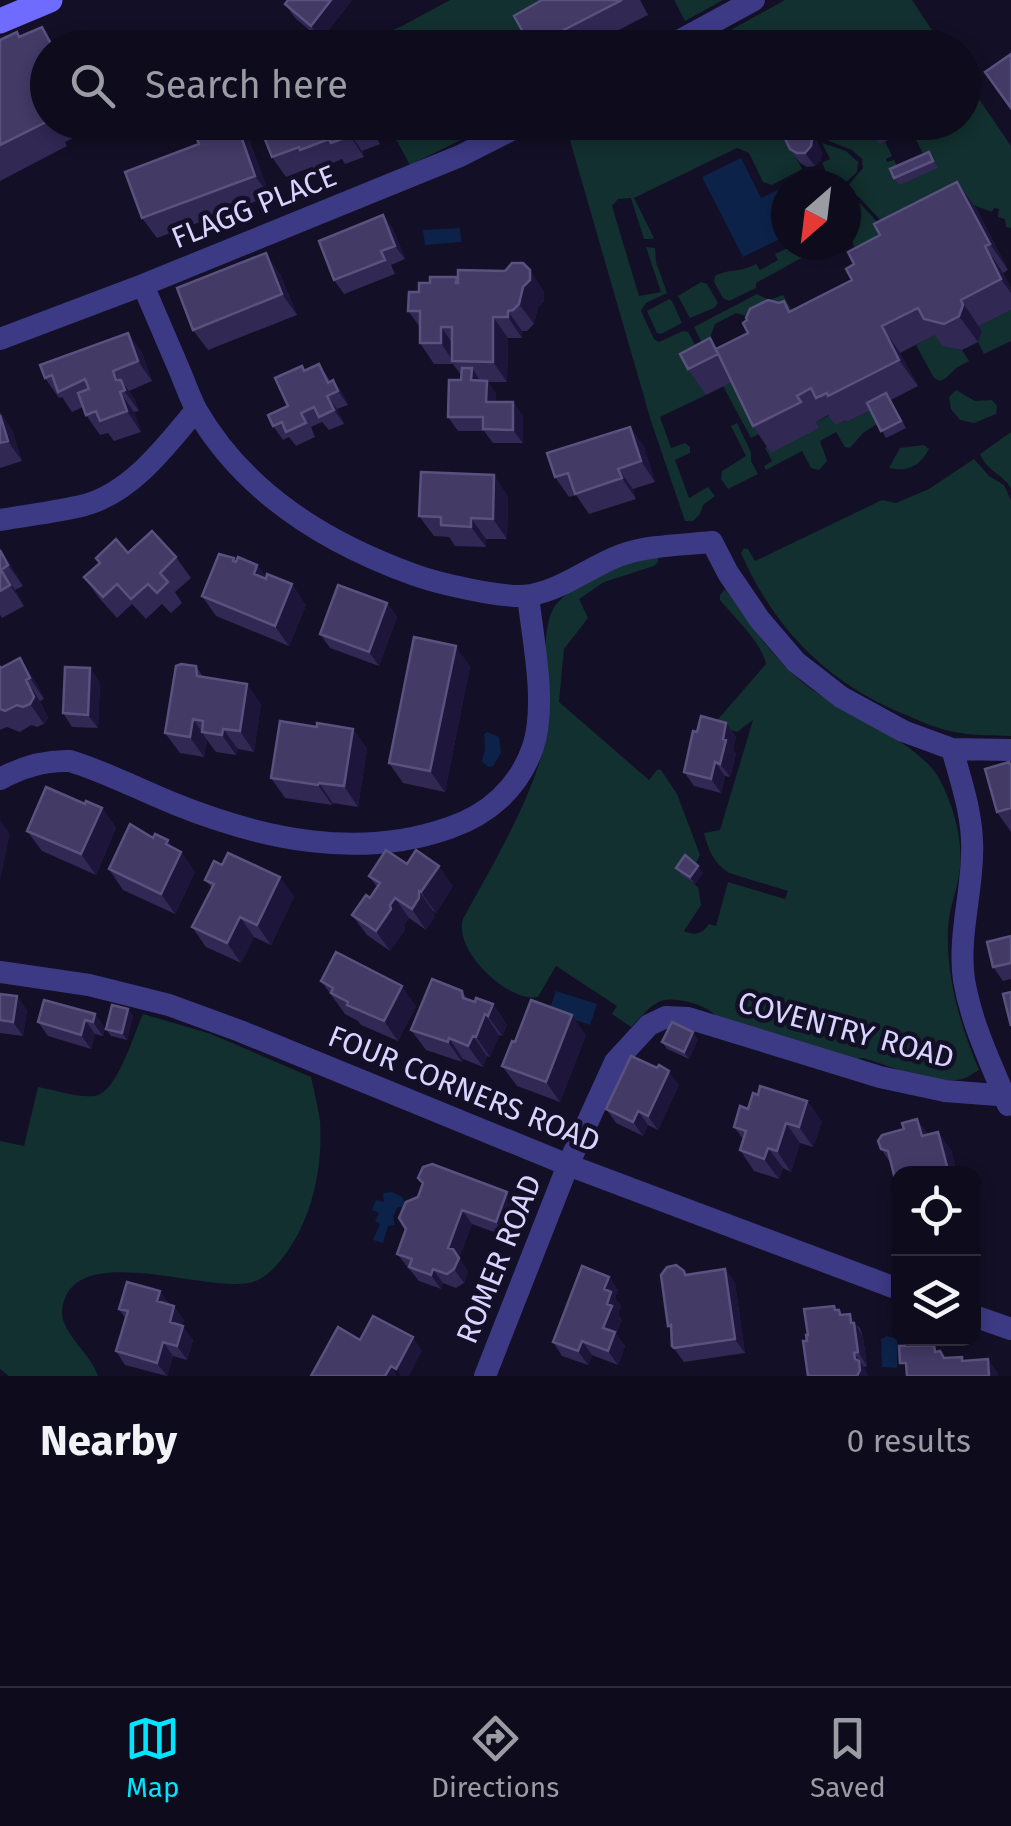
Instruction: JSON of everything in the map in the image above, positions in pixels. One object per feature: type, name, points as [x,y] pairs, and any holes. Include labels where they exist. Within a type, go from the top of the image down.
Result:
[{"type":"main road","points":[[4,12],[50,0]]},
{"type":"street","points":[[699,30],[754,0]]},
{"type":"street","name":"FLAGG PLACE","points":[[0,340],[492,140]]},
{"type":"street","points":[[143,285],[196,410],[232,460],[264,494],[342,544],[431,581],[528,596],[559,586],[624,554],[712,542],[760,620],[796,662],[841,697],[903,731],[952,749],[1011,750]]},
{"type":"street","points":[[0,520],[88,504],[120,488],[145,467],[196,410]]},
{"type":"street","points":[[0,779],[55,760],[70,761],[220,821],[270,835],[321,842],[373,845],[471,821],[498,803],[533,746],[538,714],[537,680],[528,596]]},
{"type":"street","points":[[952,749],[970,816],[973,852],[964,928],[964,980],[980,1041],[1009,1101]]},
{"type":"street","name":"FOUR CORNERS ROAD","points":[[0,972],[89,985],[170,1004],[568,1165],[891,1286]]},
{"type":"street","name":"COVENTRY ROAD","points":[[666,1017],[688,1018],[880,1077],[1009,1101]]},
{"type":"street","name":"ROMER ROAD","points":[[484,1376],[568,1165],[615,1062],[650,1026],[666,1017]]},
{"type":"street","points":[[981,1318],[1011,1329]]},
{"type":"green space","points":[[450,0],[579,0],[524,30],[393,30]]},
{"type":"green space","points":[[674,0],[723,0],[685,21]]},
{"type":"green space","points":[[785,0],[912,0],[932,30],[731,30]]},
{"type":"green space","points":[[981,102],[1011,146],[1011,228],[998,217],[999,209],[992,212],[965,202],[883,223],[861,199],[862,159],[852,150],[827,140],[884,140],[892,156],[887,162],[894,160],[903,178],[929,166],[916,140],[981,140]]},
{"type":"green space","points":[[396,140],[461,140],[410,165]]},
{"type":"green space","points":[[570,140],[787,140],[802,169],[771,170],[771,185],[763,182],[749,153],[737,148],[634,198],[652,239],[644,239],[631,198],[618,199],[612,206],[639,296],[661,292],[646,247],[655,248],[667,293],[646,303],[641,311],[654,339],[659,342],[688,332],[711,374],[699,381],[706,395],[660,417],[671,448],[685,443],[690,447],[690,453],[675,460],[689,498],[708,487],[715,496],[703,505],[693,521],[685,521],[651,421]]},
{"type":"green space","points":[[822,143],[846,151],[858,162],[857,170],[825,170],[822,163],[830,159]]},
{"type":"green space","points":[[861,204],[881,226],[879,237],[861,249]]},
{"type":"green space","points":[[778,260],[798,260],[729,301],[714,282],[715,276],[725,272],[756,264],[760,270]]},
{"type":"green space","points":[[701,282],[707,284],[718,303],[690,318],[678,296]]},
{"type":"green space","points":[[757,294],[769,300],[783,295],[792,311],[753,318],[736,313],[715,324],[709,340],[716,371],[694,327]]},
{"type":"green space","points":[[669,299],[682,323],[657,333],[647,311]]},
{"type":"green space","points":[[1011,310],[1011,341],[984,354],[978,342],[979,326]]},
{"type":"green space","points":[[936,334],[944,346],[962,350],[969,361],[940,381],[934,378],[916,345]]},
{"type":"green space","points":[[737,380],[761,433],[751,438],[723,386]]},
{"type":"green space","points":[[956,390],[975,401],[992,400],[997,406],[996,414],[974,423],[960,420],[951,409],[949,397]]},
{"type":"green space","points":[[873,409],[880,422],[850,448],[845,447],[836,432],[820,441],[827,461],[819,470],[811,468],[802,451],[766,470],[764,466],[772,461],[765,448],[768,446],[772,452],[818,428],[816,422],[830,415],[835,424]]},
{"type":"green space","points":[[737,423],[758,474],[728,489],[721,479],[722,471],[746,456],[731,426]]},
{"type":"green space","points":[[1011,432],[1011,489],[980,454]]},
{"type":"green space","points":[[924,445],[929,449],[917,464],[889,468],[900,448]]},
{"type":"green space","points":[[974,459],[989,476],[1004,485],[1011,500],[1011,736],[965,734],[939,728],[852,687],[828,670],[788,630],[741,553],[748,549],[755,561],[882,500],[896,503],[929,489]]},
{"type":"green space","points":[[659,554],[654,566],[604,582],[579,599],[588,618],[564,649],[559,702],[649,780],[661,770],[677,794],[700,855],[682,875],[698,887],[701,905],[684,931],[695,934],[709,924],[716,926],[728,882],[785,899],[788,891],[729,873],[712,856],[704,833],[720,830],[753,720],[737,732],[714,724],[766,664],[753,639],[720,600],[725,589],[764,642],[797,677],[916,753],[940,780],[953,811],[961,857],[948,928],[949,965],[960,1018],[979,1070],[957,1080],[923,1076],[719,1018],[702,1006],[678,1000],[656,1003],[631,1027],[612,1014],[617,1006],[556,966],[538,997],[526,997],[498,983],[474,959],[462,931],[463,919],[514,824],[544,747],[548,723],[546,636],[553,609],[572,590],[599,573]]},
{"type":"green space","points":[[143,1014],[211,1034],[311,1077],[321,1138],[318,1172],[304,1223],[276,1265],[253,1282],[232,1284],[114,1272],[88,1277],[70,1289],[62,1311],[66,1327],[98,1376],[9,1376],[0,1369],[0,1141],[24,1146],[38,1087],[95,1096],[111,1085]]},
{"type":"water","points":[[741,158],[761,198],[771,193],[771,243],[743,257],[702,177]]},
{"type":"water","points":[[460,228],[461,242],[425,245],[423,230]]},
{"type":"water","points":[[484,734],[499,737],[501,753],[488,767],[482,761]]},
{"type":"water","points":[[556,991],[597,1004],[590,1025],[549,1011]]},
{"type":"water","points":[[383,1193],[402,1197],[407,1207],[398,1207],[393,1216],[395,1225],[388,1226],[383,1243],[373,1240],[380,1224],[375,1221],[379,1213],[372,1210],[376,1200],[384,1202]]},
{"type":"water","points":[[891,1337],[891,1346],[897,1346],[897,1368],[882,1367],[881,1339]]},
{"type":"building","points":[[288,0],[331,0],[311,26],[285,4]]},
{"type":"building","points":[[542,0],[622,0],[564,30],[522,30],[514,16]]},
{"type":"building","points":[[17,32],[19,37],[30,32],[30,130],[0,145],[0,40]]},
{"type":"building","points":[[1011,54],[1011,108],[985,72]]},
{"type":"building","points":[[197,140],[242,140],[255,176],[142,218],[125,172],[199,144]]},
{"type":"building","points":[[265,140],[326,140],[300,150],[299,147],[272,157]]},
{"type":"building","points":[[786,140],[812,140],[805,153],[790,149]]},
{"type":"building","points":[[929,152],[933,161],[894,178],[890,169]]},
{"type":"building","points":[[957,182],[990,244],[985,246],[1001,279],[961,300],[959,316],[944,324],[924,319],[918,308],[882,326],[899,360],[828,396],[827,393],[816,398],[811,388],[797,396],[801,402],[753,426],[716,349],[748,333],[743,323],[750,309],[768,300],[784,301],[789,312],[852,280],[846,269],[854,264],[852,260],[861,260],[861,245],[880,235],[874,224]]},
{"type":"building","points":[[383,215],[395,246],[381,251],[385,260],[334,280],[319,241]]},
{"type":"building","points":[[266,253],[282,294],[193,330],[177,288]]},
{"type":"building","points":[[512,263],[523,263],[530,270],[530,280],[523,287],[519,304],[508,311],[508,317],[493,317],[493,362],[452,361],[452,327],[441,327],[441,343],[420,343],[420,311],[408,311],[409,292],[419,292],[419,283],[430,283],[430,277],[457,277],[458,283],[458,270],[505,271]]},
{"type":"building","points":[[128,333],[138,361],[113,371],[125,390],[120,392],[127,411],[100,421],[96,411],[86,415],[78,393],[89,389],[85,379],[58,392],[52,375],[45,378],[40,365]]},
{"type":"building","points":[[710,338],[718,354],[688,369],[680,354]]},
{"type":"building","points":[[319,364],[328,383],[333,380],[338,391],[327,396],[334,410],[319,417],[314,407],[301,413],[306,423],[286,432],[282,422],[273,426],[268,415],[288,406],[275,378],[302,366],[304,371]]},
{"type":"building","points":[[462,368],[472,368],[471,380],[487,381],[486,402],[513,402],[513,430],[483,429],[483,417],[448,417],[449,380],[461,380]]},
{"type":"building","points":[[886,393],[901,421],[881,431],[867,403]]},
{"type":"building","points":[[0,415],[8,441],[0,443]]},
{"type":"building","points":[[630,427],[641,461],[618,469],[622,478],[575,494],[568,473],[555,477],[547,453]]},
{"type":"building","points":[[421,472],[494,475],[493,519],[471,518],[471,527],[441,525],[441,517],[419,516]]},
{"type":"building","points":[[152,531],[176,557],[160,573],[168,582],[157,593],[148,584],[131,599],[117,584],[103,597],[84,577],[100,563],[96,558],[116,539],[128,553]]},
{"type":"building","points":[[0,550],[8,565],[1,570],[10,585],[0,591]]},
{"type":"building","points":[[219,554],[257,565],[254,574],[266,579],[267,574],[292,584],[275,626],[202,596]]},
{"type":"building","points":[[338,585],[387,603],[369,652],[320,634]]},
{"type":"building","points":[[414,637],[456,646],[430,771],[389,763]]},
{"type":"building","points":[[20,658],[34,697],[30,704],[5,711],[0,709],[0,667]]},
{"type":"building","points":[[176,666],[196,666],[197,676],[247,684],[240,731],[223,729],[222,735],[202,732],[203,721],[193,719],[190,737],[165,733]]},
{"type":"building","points":[[65,667],[90,668],[88,715],[63,713]]},
{"type":"building","points":[[701,716],[726,723],[720,764],[715,762],[711,779],[684,772],[693,731],[697,732]]},
{"type":"building","points":[[280,721],[353,729],[344,786],[271,778]]},
{"type":"building","points":[[1009,762],[1011,808],[997,812],[985,769]]},
{"type":"building","points":[[46,787],[102,808],[81,854],[27,831]]},
{"type":"building","points":[[130,824],[153,838],[155,834],[168,840],[166,844],[181,852],[161,894],[109,869]]},
{"type":"building","points":[[386,850],[407,864],[416,850],[439,866],[419,891],[412,909],[395,898],[376,931],[352,915],[380,883],[369,876]]},
{"type":"building","points":[[228,853],[280,877],[257,925],[240,917],[227,943],[192,927],[214,884],[205,880],[214,861],[222,865]]},
{"type":"building","points":[[685,855],[698,866],[690,877],[676,868]]},
{"type":"building","points":[[1011,936],[1011,963],[993,967],[987,942]]},
{"type":"building","points":[[336,952],[402,986],[384,1021],[347,1005],[321,981]]},
{"type":"building","points":[[432,979],[462,991],[463,998],[493,1004],[468,1046],[411,1030]]},
{"type":"building","points":[[1011,992],[1011,1026],[1003,994]]},
{"type":"building","points":[[0,994],[17,996],[13,1022],[0,1020]]},
{"type":"building","points":[[44,1000],[95,1014],[93,1022],[85,1020],[81,1035],[38,1022]]},
{"type":"building","points":[[531,1000],[572,1015],[546,1082],[502,1066]]},
{"type":"building","points":[[112,1005],[128,1009],[122,1033],[106,1029]]},
{"type":"building","points":[[672,1022],[693,1032],[684,1052],[662,1042]]},
{"type":"building","points":[[631,1056],[669,1071],[648,1116],[638,1111],[633,1122],[606,1109]]},
{"type":"building","points":[[760,1086],[807,1101],[799,1127],[786,1123],[777,1151],[768,1148],[764,1159],[740,1150],[746,1131],[734,1127],[740,1106],[748,1109]]},
{"type":"building","points":[[917,1119],[922,1136],[938,1132],[947,1166],[892,1166],[888,1151],[881,1149],[878,1141],[882,1135],[904,1129],[902,1123]]},
{"type":"building","points":[[432,1164],[507,1192],[496,1222],[462,1210],[448,1248],[459,1258],[447,1274],[433,1269],[431,1275],[409,1267],[412,1259],[397,1254],[406,1229],[399,1218],[406,1202],[418,1197],[423,1183],[418,1178],[423,1167]]},
{"type":"building","points":[[676,1265],[685,1275],[725,1269],[735,1339],[672,1346],[661,1275],[667,1267]]},
{"type":"building","points":[[582,1266],[609,1277],[604,1289],[611,1292],[607,1304],[612,1306],[603,1328],[615,1332],[608,1351],[582,1341],[578,1351],[553,1342]]},
{"type":"building","points":[[127,1282],[160,1291],[157,1301],[174,1306],[170,1322],[183,1326],[177,1346],[163,1342],[157,1363],[116,1351],[128,1311],[119,1309]]},
{"type":"building","points":[[834,1306],[840,1315],[850,1314],[854,1323],[858,1352],[854,1353],[860,1370],[857,1376],[808,1376],[804,1309]]},
{"type":"building","points":[[373,1316],[413,1337],[396,1369],[391,1366],[385,1376],[311,1376],[338,1327],[360,1340]]},
{"type":"building","points":[[899,1346],[934,1346],[935,1352],[940,1351],[944,1358],[988,1359],[989,1376],[907,1376],[906,1363],[900,1363]]}]
